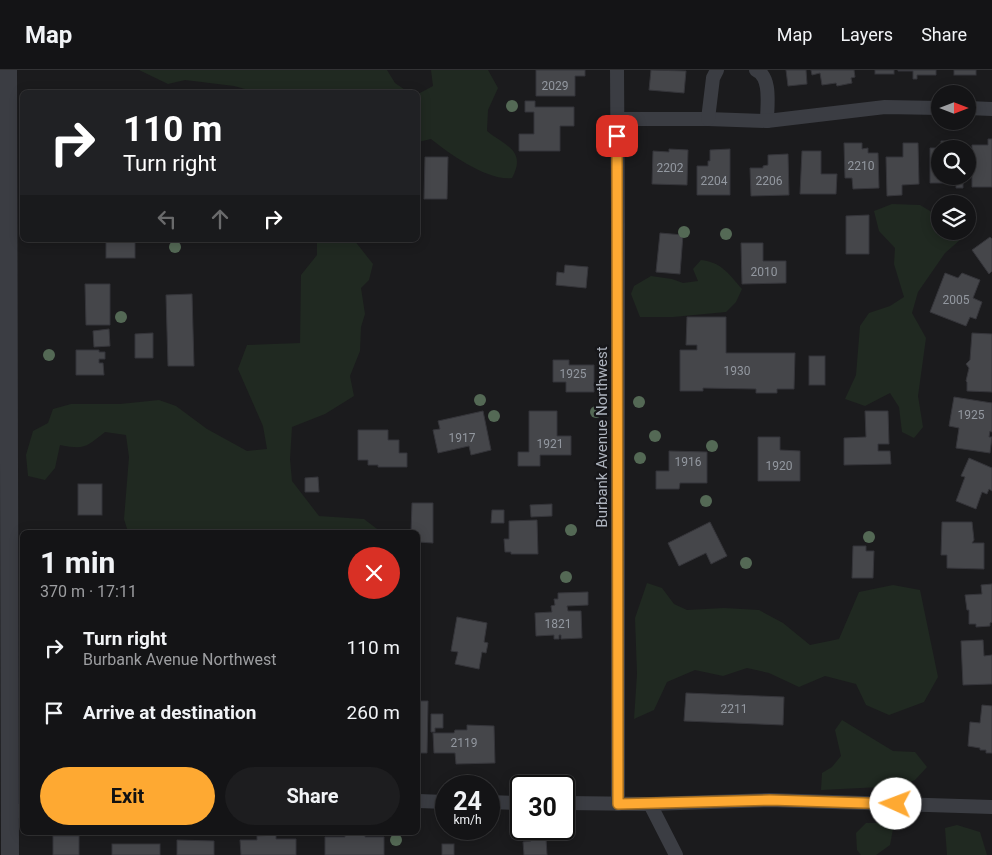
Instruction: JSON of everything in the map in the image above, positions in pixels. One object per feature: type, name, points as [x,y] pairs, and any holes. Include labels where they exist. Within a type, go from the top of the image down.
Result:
[{"type":"street","points":[[8,70],[5,648],[16,811],[10,855]]},
{"type":"street","name":"Burbank Avenue Northwest","points":[[617,70],[618,804]]},
{"type":"street","points":[[708,119],[713,78],[717,70]]},
{"type":"street","points":[[756,70],[761,72],[766,80],[768,121]]},
{"type":"street","points":[[617,119],[768,121],[884,107],[931,108]]},
{"type":"street","points":[[976,108],[992,108]]},
{"type":"street","points":[[575,803],[650,804],[770,800],[992,807]]},
{"type":"street","points":[[420,801],[435,802]]},
{"type":"street","points":[[650,804],[676,855]]},
{"type":"shaded area","points":[[139,70],[387,70],[395,83],[405,90],[249,90],[234,86],[185,80],[168,84]]},
{"type":"shaded area","points":[[431,70],[488,70],[498,88],[488,110],[487,131],[507,145],[515,155],[517,161],[516,169],[512,178],[502,178],[480,171],[458,159],[431,139],[420,142],[420,93],[433,86]]},
{"type":"shaded area","points":[[892,204],[920,205],[931,212],[931,240],[960,240],[945,253],[918,292],[912,313],[926,338],[918,396],[923,427],[914,438],[902,432],[899,407],[890,393],[865,406],[845,399],[856,375],[860,326],[869,313],[890,306],[904,297],[894,264],[895,248],[879,231],[874,211]]},
{"type":"shaded area","points":[[317,242],[356,242],[373,264],[369,280],[361,288],[365,314],[361,327],[360,351],[350,376],[354,396],[325,414],[292,427],[290,459],[292,481],[319,516],[364,519],[378,530],[127,530],[124,519],[129,457],[126,435],[105,432],[85,446],[60,445],[55,468],[45,480],[28,476],[26,455],[33,431],[48,423],[53,409],[71,404],[120,404],[159,400],[176,406],[207,429],[247,451],[267,449],[263,426],[238,369],[247,345],[300,343],[301,275],[317,255]]},
{"type":"shaded area","points":[[701,260],[719,266],[742,289],[736,302],[726,312],[673,317],[640,317],[631,294],[634,286],[651,276],[672,279],[683,283],[698,281],[693,269]]},
{"type":"shaded area","points":[[647,583],[662,588],[674,604],[687,610],[724,608],[759,610],[783,623],[810,645],[839,639],[859,592],[893,585],[920,590],[938,677],[924,702],[889,715],[866,705],[856,684],[825,676],[799,687],[769,673],[747,668],[723,676],[695,670],[667,682],[654,710],[634,719],[637,674],[635,618]]},
{"type":"shaded area","points":[[842,720],[893,751],[915,752],[927,767],[915,780],[901,786],[821,790],[822,773],[832,767],[841,756],[835,730]]},
{"type":"shaded area","points":[[866,823],[887,823],[893,829],[890,845],[876,855],[861,855],[857,850],[856,833]]},
{"type":"shaded area","points":[[957,825],[980,832],[987,855],[947,855],[945,828]]},
{"type":"building","points":[[536,70],[585,70],[585,76],[575,76],[575,96],[536,96]]},
{"type":"building","points":[[651,70],[686,71],[684,93],[649,90]]},
{"type":"building","points":[[786,70],[806,70],[807,84],[788,86]]},
{"type":"building","points":[[811,70],[854,70],[855,77],[851,78],[852,83],[837,86],[836,83],[822,85],[820,73],[812,75]]},
{"type":"building","points":[[875,70],[894,70],[894,74],[875,74]]},
{"type":"building","points":[[898,70],[936,70],[936,75],[917,75],[917,79],[913,79],[913,71]]},
{"type":"building","points":[[954,70],[976,70],[976,75],[954,75]]},
{"type":"building","points":[[525,101],[535,101],[535,107],[574,107],[574,126],[560,126],[560,151],[519,151],[519,134],[534,134],[534,112],[525,112]]},
{"type":"building","points":[[988,139],[992,139],[992,187],[972,187],[972,185],[976,185],[976,145],[988,145]]},
{"type":"building","points":[[844,143],[862,143],[862,149],[868,148],[868,153],[878,153],[879,188],[853,189],[852,178],[845,178]]},
{"type":"building","points":[[903,143],[918,143],[919,184],[902,185],[902,195],[887,196],[886,157],[903,157]]},
{"type":"building","points":[[931,148],[931,183],[930,183]]},
{"type":"building","points":[[669,149],[688,150],[687,185],[652,184],[653,151],[669,152]]},
{"type":"building","points":[[730,149],[730,195],[697,195],[697,166],[708,166],[710,150]]},
{"type":"building","points":[[802,151],[821,151],[821,174],[837,174],[836,194],[800,194]]},
{"type":"building","points":[[788,154],[789,195],[751,196],[750,168],[763,168],[763,166],[768,165],[768,155]]},
{"type":"building","points":[[425,157],[448,157],[447,199],[424,199]]},
{"type":"building","points":[[956,185],[963,185],[963,188],[956,188]]},
{"type":"building","points":[[869,215],[869,254],[846,254],[846,216]]},
{"type":"building","points":[[660,233],[683,235],[680,274],[656,272]]},
{"type":"building","points":[[990,237],[992,239],[992,271],[989,274],[972,250]]},
{"type":"building","points":[[106,242],[135,242],[135,258],[106,258]]},
{"type":"building","points":[[741,243],[763,243],[763,261],[786,261],[786,283],[742,284]]},
{"type":"building","points":[[565,265],[588,267],[586,288],[556,285],[557,272],[564,273]]},
{"type":"building","points":[[945,273],[958,278],[962,273],[980,280],[973,298],[982,302],[976,319],[970,317],[966,326],[930,312]]},
{"type":"building","points":[[85,284],[110,284],[110,325],[86,325]]},
{"type":"building","points":[[192,294],[194,366],[168,366],[166,295]]},
{"type":"building","points":[[687,317],[726,317],[726,353],[795,353],[794,389],[777,389],[777,393],[756,393],[756,389],[703,388],[703,391],[680,391],[680,350],[697,350],[697,345],[686,345]]},
{"type":"building","points":[[109,329],[110,346],[94,347],[93,331]]},
{"type":"building","points":[[153,333],[153,358],[135,358],[135,334]]},
{"type":"building","points":[[972,333],[992,334],[992,392],[967,391],[966,381],[969,368],[966,364],[970,360]]},
{"type":"building","points":[[76,350],[99,350],[99,352],[105,352],[105,359],[99,359],[99,363],[103,363],[104,375],[76,375]]},
{"type":"building","points":[[809,356],[825,356],[825,385],[809,385]]},
{"type":"building","points":[[553,360],[569,360],[569,365],[594,365],[594,392],[566,392],[566,382],[553,382]]},
{"type":"building","points":[[954,397],[992,403],[992,432],[990,431],[989,437],[992,437],[990,453],[956,448],[959,428],[949,426]]},
{"type":"building","points":[[483,411],[491,450],[471,455],[469,446],[438,453],[433,430],[440,429],[438,421]]},
{"type":"building","points":[[529,411],[557,411],[557,436],[571,436],[571,455],[540,455],[540,466],[518,466],[518,452],[529,452]]},
{"type":"building","points":[[865,411],[888,411],[889,444],[878,444],[878,451],[890,451],[891,464],[844,465],[844,438],[866,437]]},
{"type":"building","points":[[358,430],[388,430],[388,440],[399,440],[399,453],[407,453],[407,467],[378,467],[378,465],[368,465],[368,460],[358,460]]},
{"type":"building","points":[[758,437],[780,437],[780,450],[800,451],[800,481],[758,481]]},
{"type":"building","points":[[669,451],[707,452],[707,483],[680,483],[679,489],[656,489],[656,471],[669,471]]},
{"type":"building","points":[[969,458],[992,468],[992,491],[989,489],[987,494],[982,492],[976,509],[956,501],[965,477],[961,476]]},
{"type":"building","points":[[318,477],[319,492],[305,492],[305,478]]},
{"type":"building","points":[[78,484],[102,484],[102,515],[78,515]]},
{"type":"building","points":[[412,503],[433,503],[433,543],[420,542],[420,530],[411,530]]},
{"type":"building","points":[[552,504],[552,516],[531,517],[530,505]]},
{"type":"building","points":[[492,510],[504,510],[504,523],[491,523]]},
{"type":"building","points":[[537,520],[538,554],[511,554],[511,552],[505,552],[504,539],[509,539],[509,521]]},
{"type":"building","points":[[710,522],[727,556],[711,564],[706,553],[679,566],[668,543]]},
{"type":"building","points":[[942,522],[972,522],[974,540],[972,543],[984,543],[984,569],[947,568],[947,555],[941,555]]},
{"type":"building","points":[[853,546],[866,546],[866,551],[874,551],[873,578],[852,578]]},
{"type":"building","points":[[992,584],[992,622],[990,626],[976,627],[976,624],[969,624],[969,610],[967,610],[965,595],[982,594],[981,585]]},
{"type":"building","points":[[588,592],[588,605],[567,606],[568,611],[581,611],[582,638],[561,639],[561,635],[559,635],[559,639],[554,639],[554,635],[536,636],[535,613],[552,612],[551,606],[555,605],[554,599],[558,599],[558,593]]},
{"type":"building","points":[[457,617],[487,623],[484,642],[488,643],[486,653],[482,652],[479,669],[455,664],[458,652],[451,651]]},
{"type":"building","points":[[983,640],[984,656],[992,655],[992,684],[963,685],[961,641]]},
{"type":"building","points":[[686,693],[784,697],[783,725],[684,721]]},
{"type":"building","points":[[420,701],[428,701],[427,753],[420,753]]},
{"type":"building","points":[[982,705],[992,706],[992,753],[986,753],[986,750],[968,746],[970,722],[980,723]]},
{"type":"building","points":[[431,714],[443,714],[443,728],[435,728],[435,732],[431,732]]},
{"type":"building","points":[[467,725],[494,726],[495,763],[456,764],[455,753],[434,753],[433,733],[454,733],[455,730],[467,730]]},
{"type":"building","points":[[276,835],[276,839],[296,839],[296,855],[241,855],[240,840],[257,840],[257,836]]},
{"type":"building","points":[[345,835],[365,835],[365,837],[384,837],[384,855],[325,855],[325,837],[345,837]]},
{"type":"building","points":[[53,836],[79,836],[79,855],[53,855]]},
{"type":"building","points":[[177,840],[214,841],[214,855],[177,855]]},
{"type":"building","points":[[546,840],[547,855],[524,855],[523,842]]},
{"type":"building","points":[[112,844],[160,844],[160,855],[112,855]]},
{"type":"building","points":[[442,844],[454,844],[454,855],[442,855]]},
{"type":"route","points":[[617,136],[618,804],[770,800],[896,804]]}]
